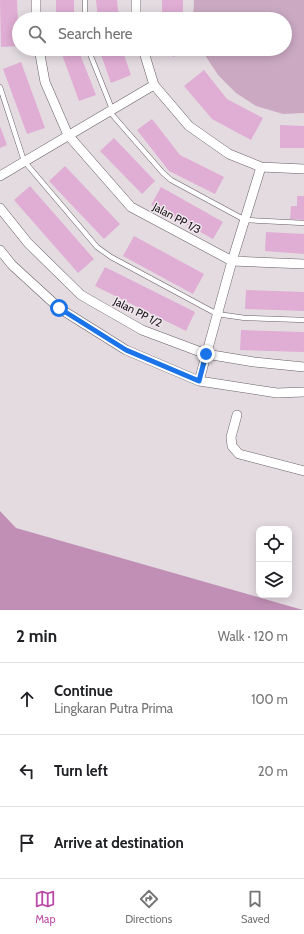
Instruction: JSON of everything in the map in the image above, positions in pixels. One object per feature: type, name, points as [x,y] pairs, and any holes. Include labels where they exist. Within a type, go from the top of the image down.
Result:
[{"type":"street","points":[[36,0],[36,12]]},
{"type":"street","points":[[136,0],[136,12]]},
{"type":"street","name":"Jalan PP 1/3","points":[[40,56],[45,82],[68,135],[131,207],[232,261],[304,264]]},
{"type":"street","points":[[145,56],[154,85],[189,126],[229,154],[261,167],[304,169]]},
{"type":"street","points":[[0,176],[154,85]]},
{"type":"street","points":[[199,381],[232,261],[261,167]]},
{"type":"street","name":"Jalan PP 1/2","points":[[0,208],[28,243],[81,295],[142,330],[206,354],[254,362],[304,367]]},
{"type":"street","points":[[0,250],[12,265],[59,308],[126,350],[199,381],[277,393],[304,392]]},
{"type":"street","points":[[236,415],[231,437],[232,446],[239,454],[304,471]]},
{"type":"lane","points":[[85,0],[85,12]]},
{"type":"lane","points":[[91,56],[111,110],[163,173],[172,180],[245,220],[304,223]]},
{"type":"lane","points":[[0,87],[24,161],[97,247],[111,257],[217,314],[245,318],[304,320]]},
{"type":"shaded area","points":[[194,0],[304,0],[304,113],[283,114],[256,106],[236,93],[218,75],[206,56],[292,56],[292,12],[193,12]]},
{"type":"shaded area","points":[[0,511],[16,528],[256,597],[256,598],[261,598],[303,610],[0,610]]},
{"type":"building","points":[[0,0],[17,0],[18,12],[12,12],[12,46],[1,47]]},
{"type":"building","points":[[56,0],[74,0],[74,12],[56,12]]},
{"type":"building","points":[[96,0],[117,0],[118,12],[97,12]]},
{"type":"building","points":[[162,0],[183,0],[183,12],[162,12]]},
{"type":"building","points":[[63,56],[81,56],[96,95],[79,101]]},
{"type":"building","points":[[101,56],[124,56],[131,75],[111,83]]},
{"type":"building","points":[[21,62],[45,128],[27,134],[3,69]]},
{"type":"building","points":[[204,70],[227,99],[263,118],[251,140],[212,119],[184,86]]},
{"type":"building","points":[[152,119],[180,155],[224,177],[215,194],[169,171],[137,130]]},
{"type":"building","points":[[280,125],[304,126],[304,148],[280,148]]},
{"type":"building","points":[[0,126],[7,145],[0,148]]},
{"type":"building","points":[[114,138],[155,181],[142,194],[100,151]]},
{"type":"building","points":[[65,166],[120,224],[104,239],[49,181]]},
{"type":"building","points":[[30,186],[94,259],[78,273],[14,200]]},
{"type":"building","points":[[161,187],[223,222],[213,239],[151,205]]},
{"type":"building","points":[[297,196],[304,196],[304,220],[290,219],[291,206],[297,206]]},
{"type":"building","points":[[266,232],[304,234],[304,254],[265,251]]},
{"type":"building","points":[[134,236],[204,274],[193,294],[123,256]]},
{"type":"building","points":[[105,267],[195,312],[186,331],[95,286]]},
{"type":"building","points":[[246,290],[304,292],[304,311],[245,309]]},
{"type":"building","points":[[241,330],[304,332],[304,352],[240,350]]},
{"type":"route","points":[[59,308],[126,350],[199,381],[206,354]]}]
